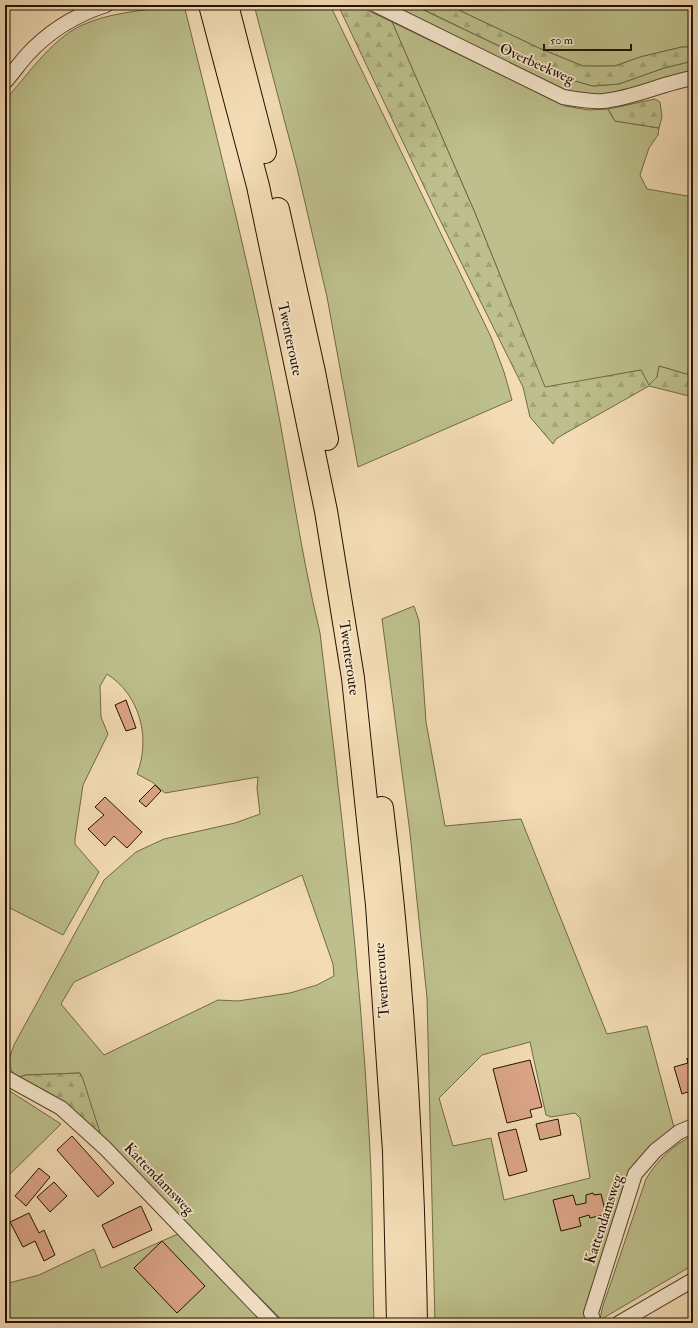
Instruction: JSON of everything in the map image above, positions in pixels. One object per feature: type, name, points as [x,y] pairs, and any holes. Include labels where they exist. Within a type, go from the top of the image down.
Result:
[{"type":"highway","name":"Twenteroute","points":[[210,5],[258,186],[326,511],[353,678],[378,912],[394,1151],[398,1323]]},
{"type":"highway","name":"Twenteroute","points":[[227,5],[272,182],[314,372],[339,509],[365,672],[393,898],[410,1147],[416,1323]]},
{"type":"street","points":[[5,82],[26,56],[59,27],[84,12],[106,5]]},
{"type":"street","name":"Overbeekweg","points":[[376,5],[563,97],[585,101],[602,101],[623,98],[678,80],[693,78]]},
{"type":"street","name":"Kattendamsweg","points":[[5,1078],[61,1108],[105,1148],[273,1323]]},
{"type":"street","name":"Kattendamsweg","points":[[594,1323],[591,1313],[635,1174],[655,1151],[679,1132],[693,1126]]},
{"type":"street","points":[[619,1323],[693,1280]]},
{"type":"green space","points":[[184,5],[250,278],[276,403],[306,567],[320,633],[355,944],[365,1069],[372,1203],[374,1323],[285,1323],[102,1139],[80,1073],[26,1075],[16,1078],[10,1065],[10,1058],[14,1045],[104,880],[136,852],[164,839],[235,823],[260,814],[257,788],[258,777],[165,793],[152,782],[137,774],[143,746],[140,718],[128,693],[107,674],[100,686],[101,717],[108,734],[83,785],[75,839],[75,844],[99,872],[63,935],[10,908],[5,902],[5,100],[49,50],[80,26],[91,21],[127,12]],"holes":[[[302,875],[333,964],[334,976],[317,985],[290,993],[238,1001],[218,1000],[104,1055],[61,1004],[74,982]]]},
{"type":"green space","points":[[254,5],[330,5],[491,337],[504,372],[512,400],[358,467],[327,297],[297,168]]},
{"type":"green space","points":[[338,5],[357,5],[392,22],[475,213],[545,387],[641,370],[649,385],[657,377],[659,366],[693,376],[693,397],[649,386],[564,434],[556,439],[553,444],[530,417],[523,387],[438,216]]},
{"type":"green space","points":[[386,5],[413,5],[568,79],[593,86],[619,84],[664,68],[693,61],[693,71],[640,90],[575,97]]},
{"type":"green space","points":[[414,5],[448,5],[541,49],[583,66],[615,66],[640,57],[682,47],[693,47],[693,61],[664,68],[619,84],[593,86],[568,79]]},
{"type":"green space","points":[[448,5],[693,5],[693,47],[682,47],[640,57],[615,66],[583,66],[541,49]]},
{"type":"green space","points":[[392,22],[565,106],[589,110],[608,109],[615,121],[659,128],[658,135],[649,148],[640,175],[647,189],[693,197],[693,376],[659,366],[657,377],[649,386],[641,370],[545,388],[475,213]]},
{"type":"green space","points":[[655,99],[660,102],[662,117],[659,128],[615,121],[608,109]]},
{"type":"green space","points":[[414,606],[419,621],[426,722],[445,826],[521,819],[607,1034],[647,1026],[675,1131],[645,1160],[583,1323],[435,1323],[427,998],[410,833],[382,619]],"holes":[[[530,1042],[546,1115],[551,1117],[575,1113],[580,1118],[590,1178],[504,1200],[491,1138],[453,1146],[439,1098],[482,1055]]]},
{"type":"green space","points":[[80,1073],[102,1139],[16,1078],[26,1075]]},
{"type":"green space","points":[[5,1088],[61,1124],[5,1179]]},
{"type":"green space","points":[[693,1135],[693,1265],[600,1320],[602,1309],[646,1179],[666,1154]]},
{"type":"green space","points":[[178,1234],[266,1323],[5,1323],[5,1284],[39,1275],[94,1249],[101,1268]]},
{"type":"building","points":[[126,700],[136,728],[126,731],[115,705]]},
{"type":"building","points":[[155,785],[161,791],[146,807],[139,801]]},
{"type":"building","points":[[105,797],[142,832],[127,848],[114,836],[105,846],[88,829],[104,815],[95,807]]},
{"type":"building","points":[[687,1058],[689,1066],[693,1065],[693,1094],[690,1095],[687,1092],[682,1094],[674,1067],[688,1063]]},
{"type":"building","points":[[530,1060],[542,1107],[530,1110],[532,1117],[507,1123],[493,1069]]},
{"type":"building","points":[[558,1119],[561,1135],[540,1140],[536,1124]]},
{"type":"building","points":[[516,1129],[527,1171],[509,1176],[498,1133]]},
{"type":"building","points":[[72,1136],[114,1183],[98,1197],[57,1150]]},
{"type":"building","points":[[39,1168],[50,1177],[26,1206],[15,1196]]},
{"type":"building","points":[[54,1182],[67,1196],[50,1212],[37,1197]]},
{"type":"building","points":[[593,1193],[594,1195],[601,1194],[606,1214],[590,1218],[589,1215],[579,1218],[581,1226],[561,1231],[553,1200],[573,1195],[576,1205],[586,1203],[586,1195]]},
{"type":"building","points":[[141,1206],[152,1230],[113,1248],[102,1225]]},
{"type":"building","points":[[29,1213],[39,1233],[44,1230],[55,1255],[44,1261],[35,1241],[23,1247],[10,1222]]},
{"type":"building","points":[[162,1241],[205,1286],[177,1313],[134,1268]]}]
